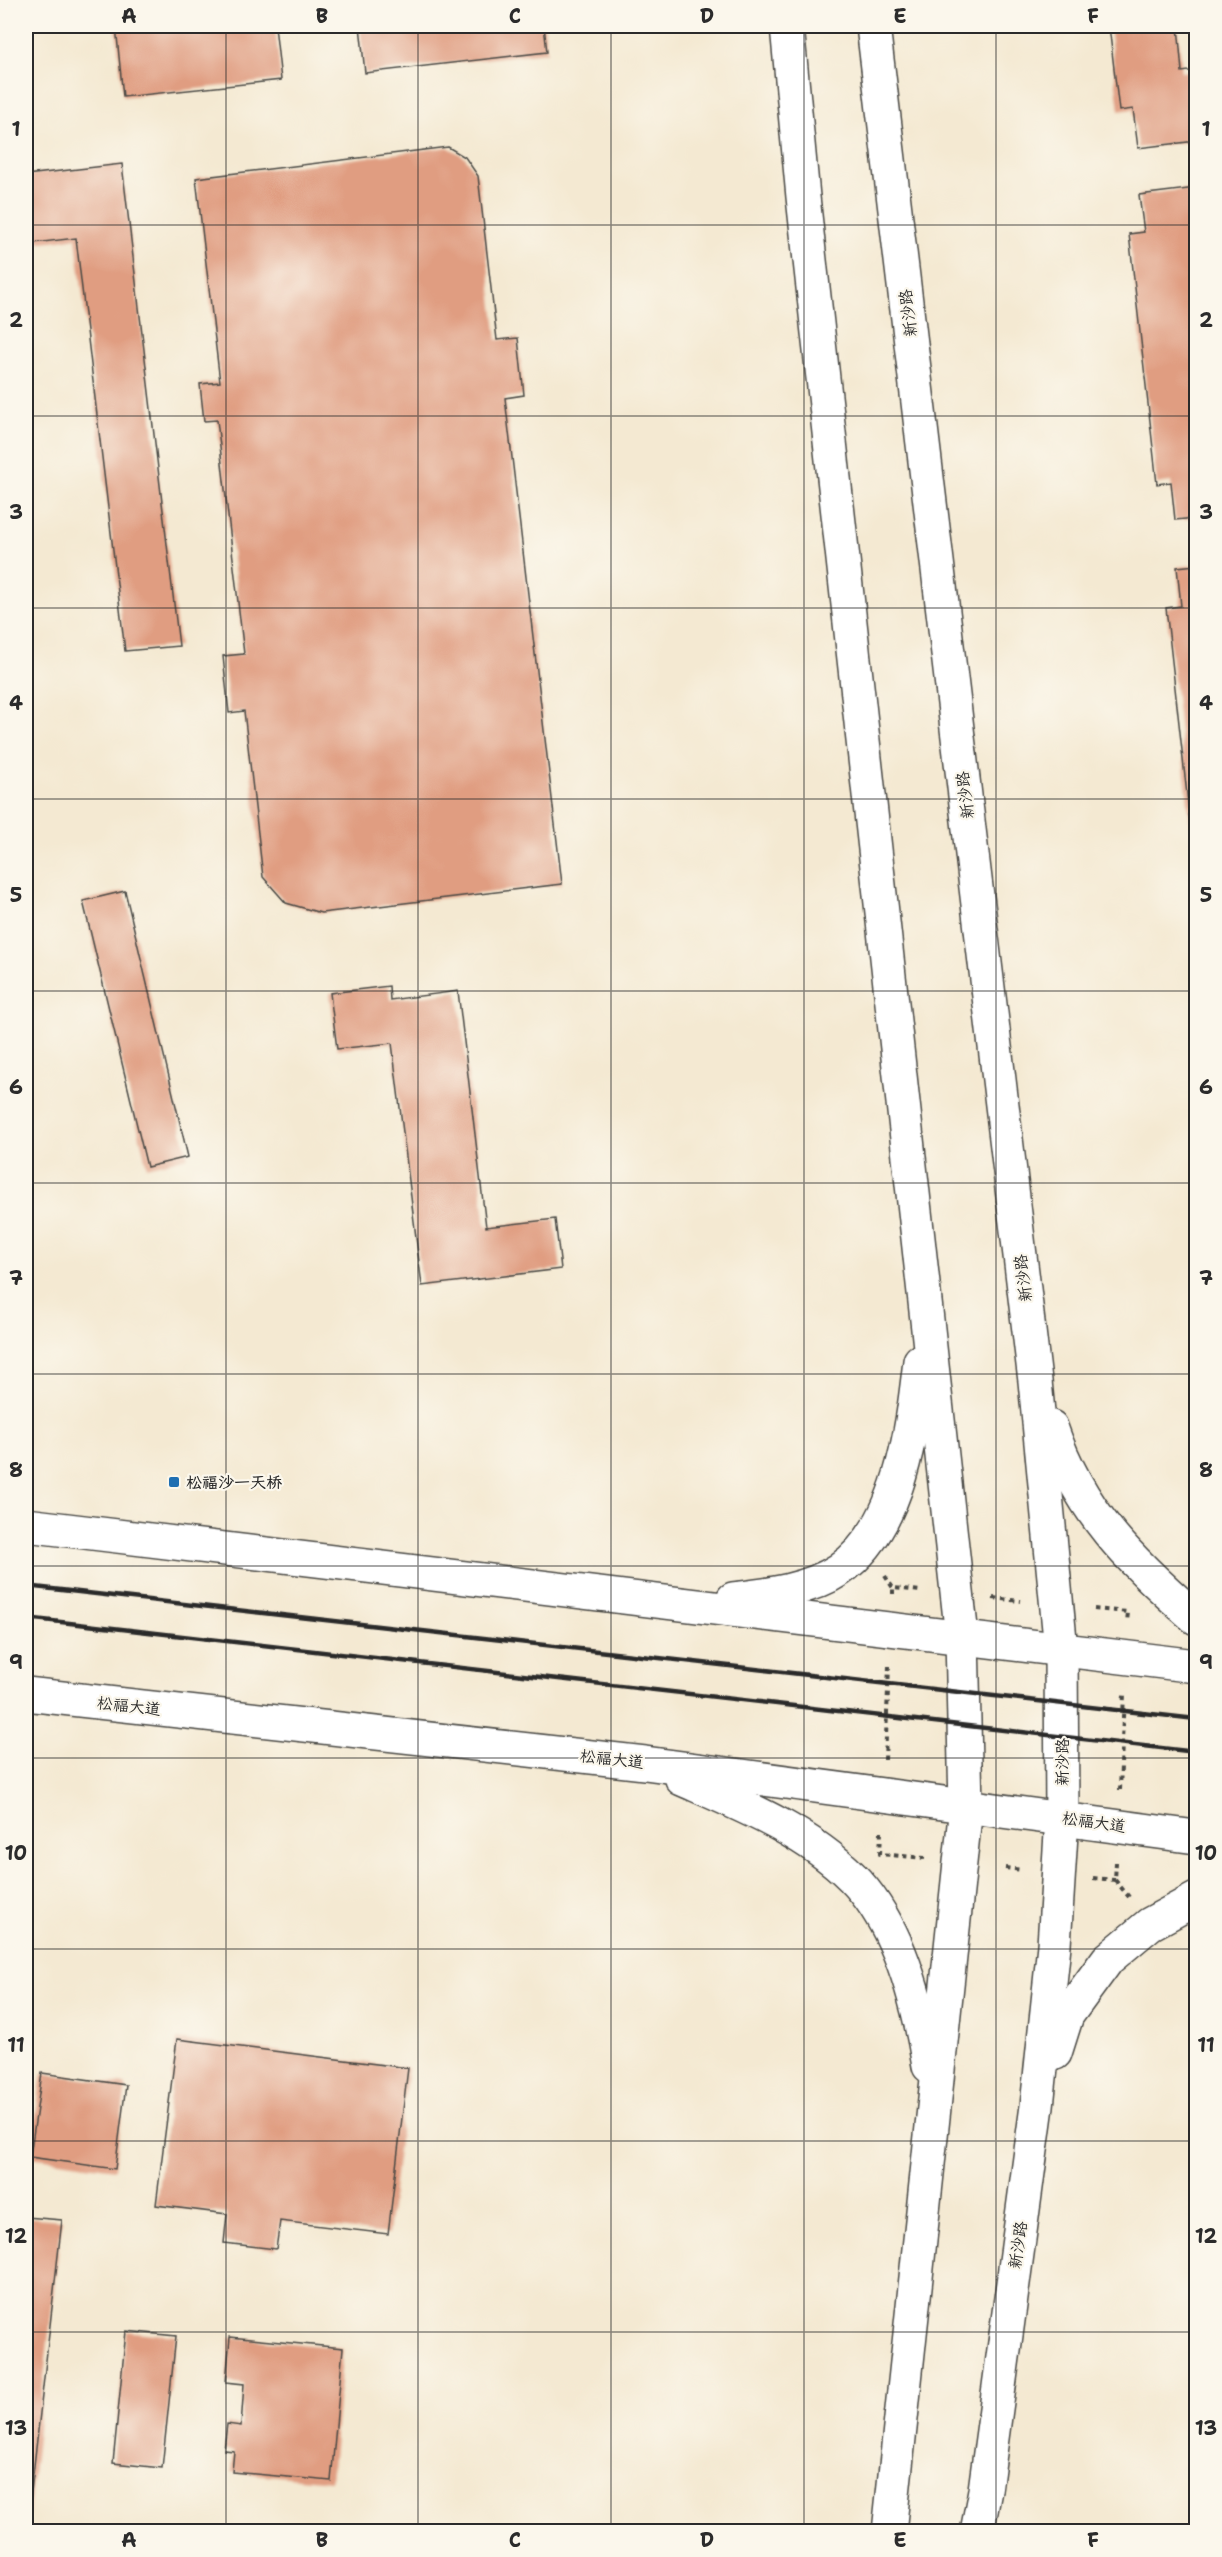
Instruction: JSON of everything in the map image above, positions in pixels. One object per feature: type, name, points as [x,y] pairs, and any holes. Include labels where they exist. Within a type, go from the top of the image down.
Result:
[{"type":"main road","points":[[787,26],[803,197],[962,1637],[966,1806],[889,2532]]},
{"type":"main road","name":"新沙路","points":[[873,26],[1035,1381],[1061,1650],[1062,1818],[1054,1945],[1037,2106],[987,2478],[977,2532]]},
{"type":"main road","points":[[686,1604],[760,1596],[808,1584],[838,1570],[867,1545],[894,1494],[907,1446],[916,1399],[926,1303]]},
{"type":"main road","points":[[1035,1381],[1062,1459],[1102,1527],[1151,1579],[1197,1618]]},
{"type":"main road","points":[[26,1525],[1197,1666]]},
{"type":"main road","name":"松福大道","points":[[26,1694],[645,1763],[1197,1837]]},
{"type":"main road","points":[[645,1763],[738,1803],[804,1839],[853,1878],[885,1921],[905,1970],[924,2033],[935,2106]]},
{"type":"main road","points":[[1037,2106],[1067,2015],[1108,1959],[1150,1924],[1197,1899]]},
{"type":"path","points":[[992,1598],[1027,1601]]},
{"type":"path","points":[[1094,1608],[1128,1612],[1127,1624]]},
{"type":"path","points":[[884,1770],[889,1658]]},
{"type":"path","points":[[1119,1797],[1125,1682]]},
{"type":"path","points":[[882,1823],[880,1854],[926,1858]]},
{"type":"path","points":[[1116,1858],[1116,1880],[1133,1902]]},
{"type":"path","points":[[1092,1878],[1116,1880]]},
{"type":"building","points":[[116,26],[275,26],[281,80],[123,97]]},
{"type":"building","points":[[360,26],[544,26],[547,52],[365,73]]},
{"type":"building","points":[[1109,26],[1178,26],[1182,72],[1196,70],[1196,141],[1138,148],[1133,109],[1119,111]]},
{"type":"building","points":[[448,147],[465,157],[478,176],[497,340],[518,338],[524,395],[505,398],[562,884],[321,913],[286,903],[263,877],[244,711],[229,713],[223,656],[244,654],[217,420],[204,421],[200,384],[220,382],[196,178]]},
{"type":"building","points":[[122,164],[179,646],[125,651],[76,238],[26,244],[26,175]]},
{"type":"building","points":[[1196,188],[1196,518],[1175,520],[1171,482],[1157,484],[1129,234],[1144,232],[1139,195]]},
{"type":"building","points":[[1196,565],[1196,857],[1194,857],[1166,608],[1181,606],[1177,567]]},
{"type":"building","points":[[125,891],[188,1157],[147,1167],[83,901]]},
{"type":"building","points":[[389,986],[390,1000],[458,991],[486,1227],[555,1219],[561,1269],[422,1286],[392,1043],[337,1049],[330,993]]},
{"type":"building","points":[[177,2039],[408,2068],[388,2234],[280,2221],[276,2249],[224,2243],[227,2214],[156,2205]]},
{"type":"building","points":[[42,2073],[126,2085],[115,2169],[30,2157]]},
{"type":"building","points":[[26,2217],[62,2220],[27,2527],[26,2527]]},
{"type":"building","points":[[126,2331],[176,2336],[162,2468],[113,2463]]},
{"type":"building","points":[[230,2337],[343,2348],[331,2481],[232,2472],[234,2451],[224,2450],[227,2424],[241,2426],[244,2384],[226,2382]]},
{"type":"railway","points":[[26,1586],[1196,1719]]},
{"type":"railway","points":[[26,1618],[1196,1752]]},
{"type":"place","name":"松福沙一天桥","points":[[174,1482]]}]
